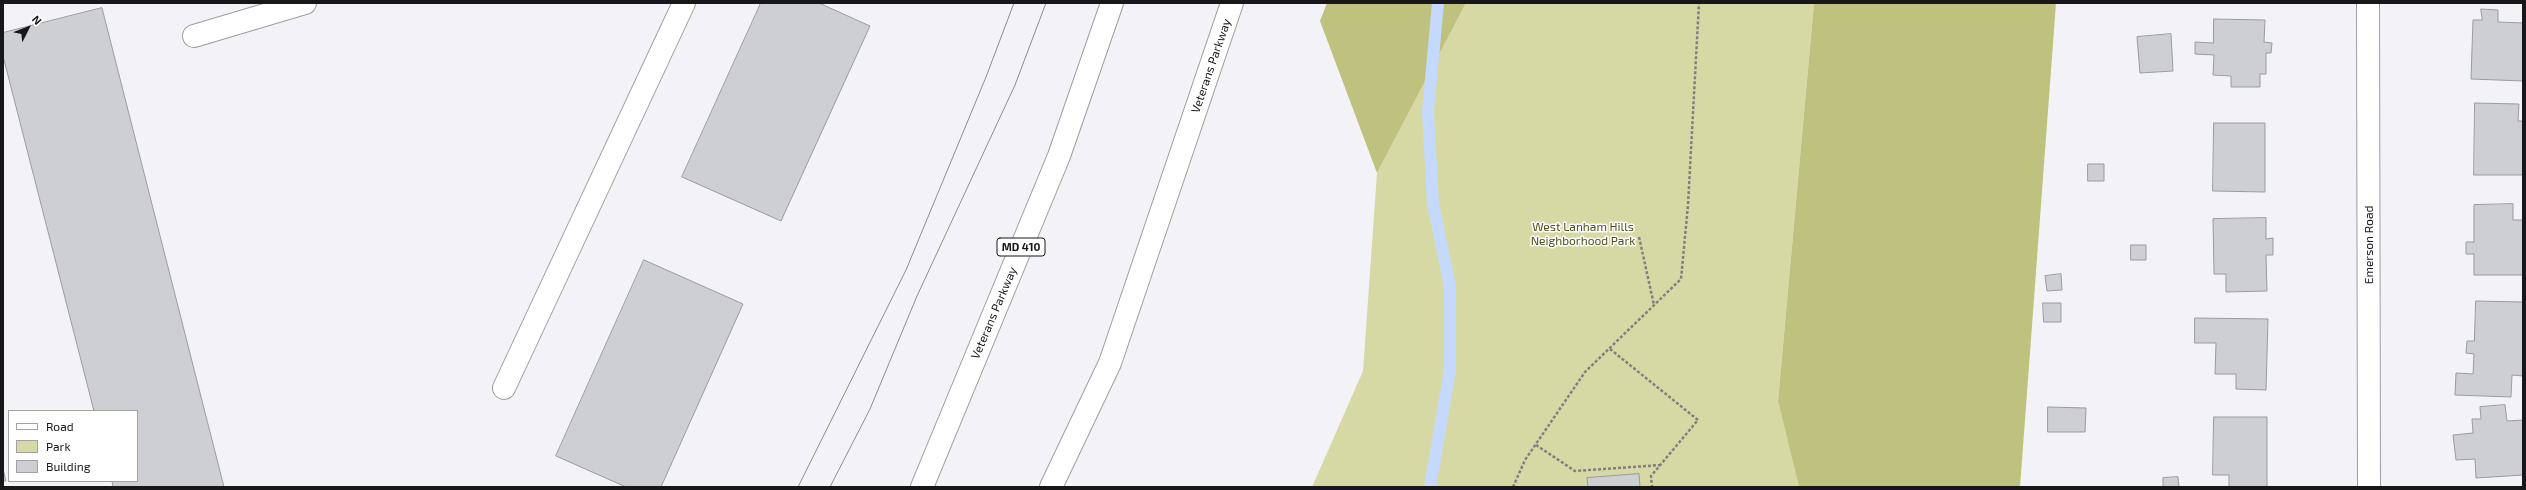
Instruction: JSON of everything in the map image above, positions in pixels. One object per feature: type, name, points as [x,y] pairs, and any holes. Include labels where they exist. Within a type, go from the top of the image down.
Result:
[{"type":"main road","points":[[194,36],[305,3]]},
{"type":"main road","points":[[504,388],[684,3]]},
{"type":"main road","name":"Veterans Parkway","points":[[922,487],[1059,156],[1112,3]]},
{"type":"main road","name":"Veterans Parkway","points":[[1051,487],[1110,363],[1232,3]]},
{"type":"main road","name":"Emerson Road","points":[[2368,3],[2369,487]]},
{"type":"path","points":[[1513,487],[1525,460],[1585,372],[1681,279],[1688,205],[1699,3]]},
{"type":"path","points":[[1639,237],[1654,305]]},
{"type":"path","points":[[1610,349],[1698,420],[1651,476],[1652,487]]},
{"type":"path","points":[[1536,445],[1575,471],[1661,465]]},
{"type":"green space","points":[[1327,3],[1466,3],[1377,173],[1320,21]]},
{"type":"green space","name":"West Lanham Hills Neighborhood Park","points":[[1466,3],[1814,3],[1778,401],[1799,487],[1312,487],[1363,371],[1377,173]]},
{"type":"green space","points":[[1814,3],[2056,3],[2020,487],[1799,487],[1778,401]]},
{"type":"building","points":[[761,3],[819,3],[870,26],[781,221],[682,177]]},
{"type":"building","points":[[102,8],[224,487],[113,487],[112,482],[138,482],[138,410],[94,410],[3,56],[3,33]]},
{"type":"building","points":[[2481,9],[2498,10],[2498,22],[2523,23],[2523,81],[2471,79],[2473,20],[2482,20]]},
{"type":"building","points":[[2214,19],[2265,20],[2264,42],[2272,43],[2271,53],[2266,53],[2266,74],[2260,74],[2260,87],[2231,87],[2231,76],[2213,75],[2214,55],[2195,54],[2195,42],[2213,43]]},
{"type":"building","points":[[2171,34],[2173,71],[2140,73],[2137,37]]},
{"type":"building","points":[[2475,103],[2519,104],[2518,121],[2523,121],[2523,175],[2474,175]]},
{"type":"building","points":[[2214,123],[2265,123],[2265,192],[2213,191]]},
{"type":"building","points":[[2088,164],[2104,164],[2104,181],[2088,181]]},
{"type":"building","points":[[2513,204],[2513,220],[2523,220],[2523,275],[2474,275],[2474,254],[2466,254],[2466,242],[2474,242],[2474,205]]},
{"type":"building","points":[[2266,218],[2266,239],[2273,238],[2273,255],[2266,255],[2267,291],[2226,292],[2226,274],[2214,274],[2213,219]]},
{"type":"building","points":[[2131,245],[2146,245],[2146,260],[2131,260]]},
{"type":"building","points":[[644,260],[743,304],[661,487],[626,487],[556,456]]},
{"type":"building","points":[[2061,274],[2062,290],[2047,291],[2045,276]]},
{"type":"building","points":[[2476,301],[2523,302],[2523,376],[2512,375],[2511,397],[2455,395],[2456,373],[2473,374],[2474,354],[2466,353],[2467,341],[2474,341]]},
{"type":"building","points":[[2043,303],[2061,303],[2061,322],[2044,322]]},
{"type":"building","points":[[2195,318],[2268,319],[2266,390],[2236,389],[2236,374],[2215,374],[2216,343],[2195,343]]},
{"type":"building","points":[[2505,405],[2507,421],[2523,420],[2523,475],[2476,478],[2475,459],[2456,460],[2453,435],[2473,433],[2472,419],[2481,419],[2480,407]]},
{"type":"building","points":[[2048,407],[2086,408],[2085,432],[2048,432]]},
{"type":"building","points":[[2214,417],[2267,417],[2267,487],[2229,487],[2229,475],[2213,475]]},
{"type":"building","points":[[3,469],[6,481],[3,481]]},
{"type":"building","points":[[1639,474],[1640,487],[1588,487],[1587,478]]},
{"type":"building","points":[[2178,477],[2179,487],[2163,487],[2163,478]]},
{"type":"waterway","points":[[1430,487],[1450,370],[1450,286],[1433,204],[1428,111],[1438,3]]},
{"type":"tram line","points":[[798,487],[906,270],[986,77],[1014,3]]},
{"type":"tram line","points":[[830,487],[870,409],[917,296],[1015,85],[1046,3]]}]
